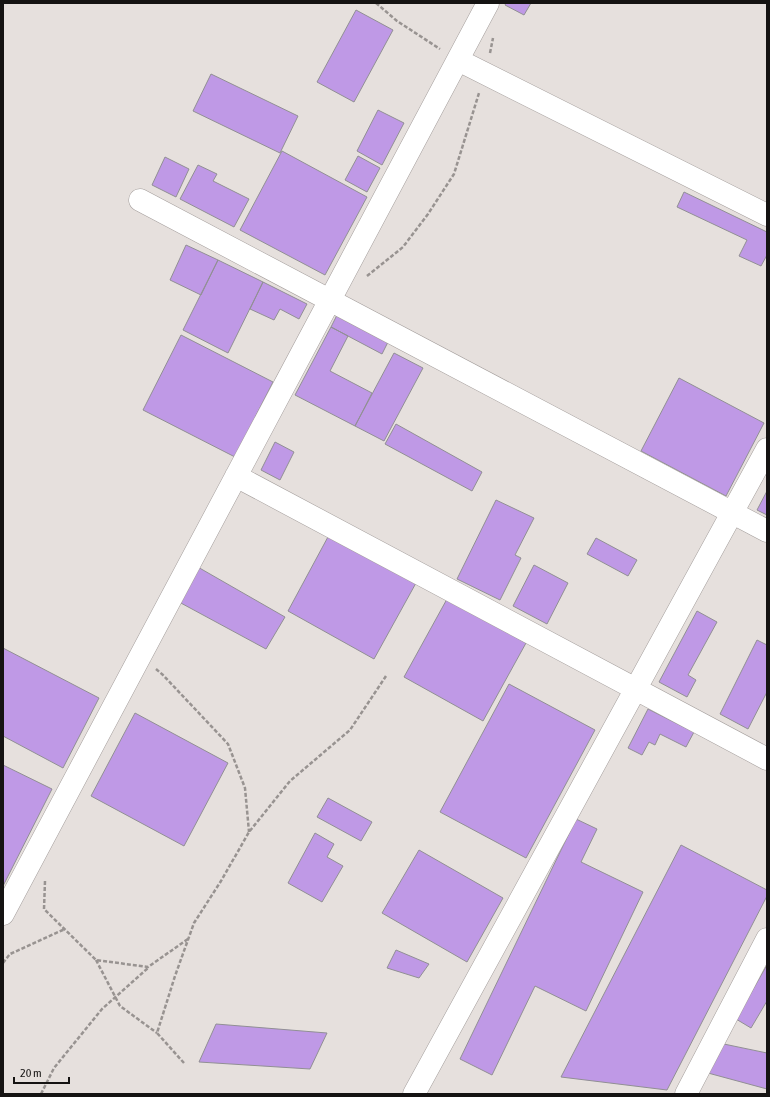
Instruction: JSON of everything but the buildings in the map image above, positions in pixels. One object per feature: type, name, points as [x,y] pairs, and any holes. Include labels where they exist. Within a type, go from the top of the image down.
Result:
[{"type":"street","points":[[3,914],[488,3]]},
{"type":"street","points":[[458,60],[767,215]]},
{"type":"street","points":[[140,200],[767,531]]},
{"type":"street","points":[[414,1094],[767,449]]},
{"type":"street","points":[[236,476],[767,759]]},
{"type":"street","points":[[686,1094],[767,939]]},
{"type":"path","points":[[376,3],[397,21],[458,60]]},
{"type":"path","points":[[364,279],[403,247],[428,214],[454,174],[485,74],[495,32]]},
{"type":"path","points":[[141,655],[163,675],[228,744],[246,788],[249,832]]},
{"type":"path","points":[[157,1033],[194,923],[221,881],[249,832],[290,781],[350,730],[386,676]]},
{"type":"path","points":[[45,874],[44,909],[96,960],[120,1006],[157,1033],[184,1064]]},
{"type":"path","points":[[3,963],[10,954],[65,930]]},
{"type":"path","points":[[41,1094],[54,1068],[102,1009],[148,967],[189,938]]},
{"type":"path","points":[[96,960],[148,967]]}]
